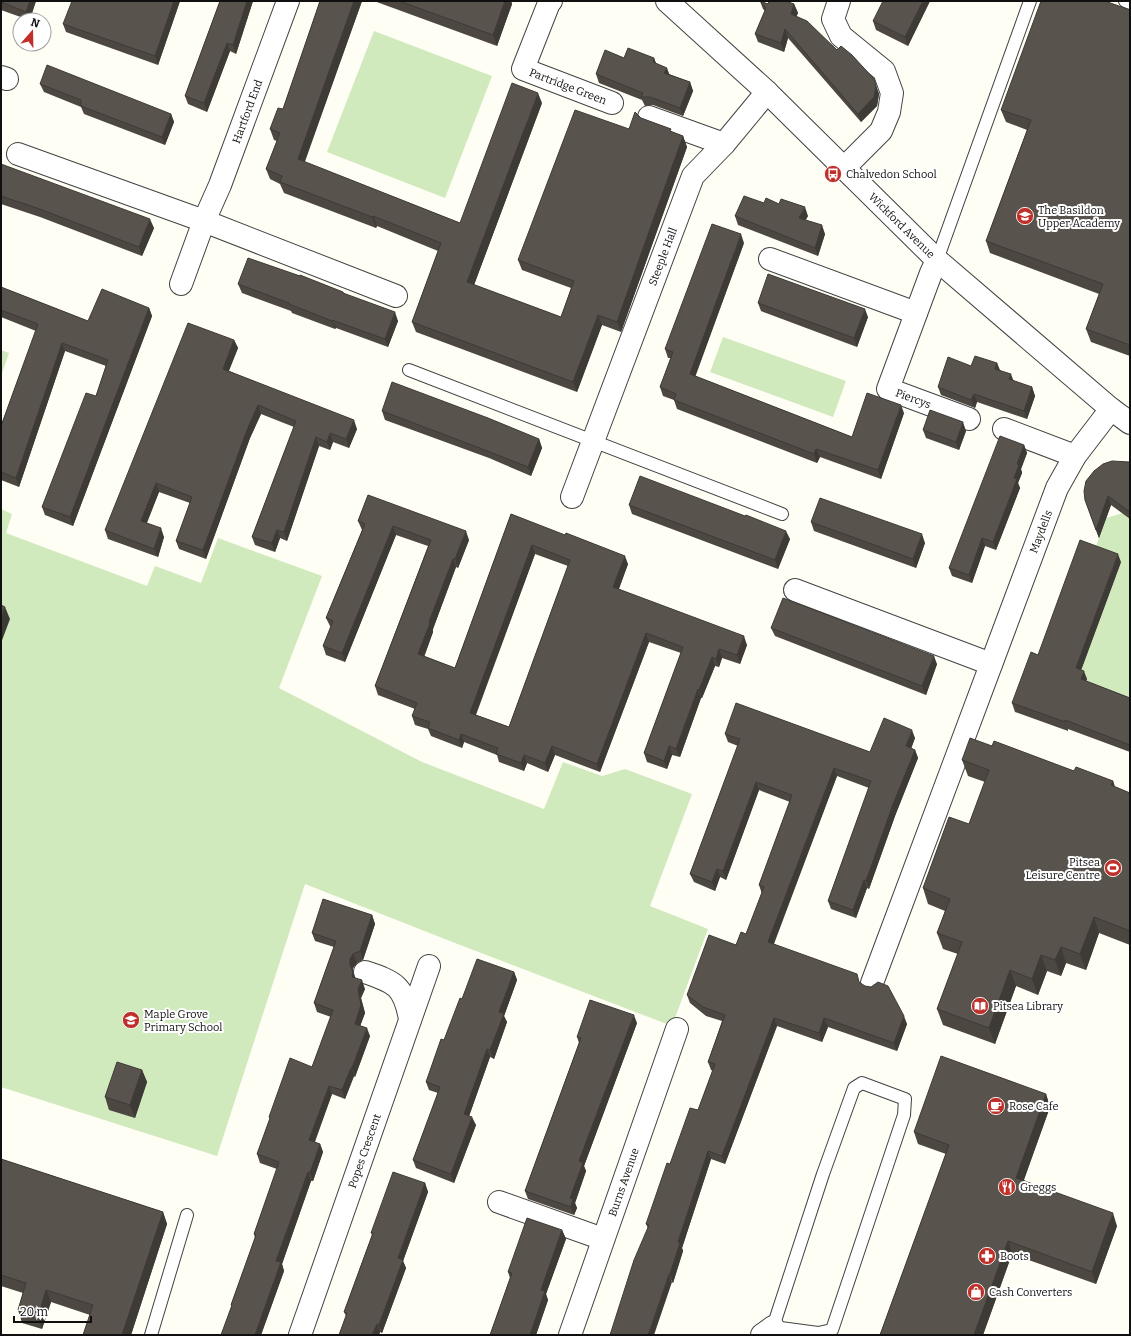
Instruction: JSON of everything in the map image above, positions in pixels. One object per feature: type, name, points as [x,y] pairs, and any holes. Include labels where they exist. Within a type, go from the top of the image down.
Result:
[{"type":"street","name":"Hartford End","points":[[181,284],[204,221],[220,185],[288,1]]},
{"type":"street","name":"Wickford Avenue","points":[[667,1],[767,92],[937,260],[1111,409],[1130,422]]},
{"type":"street","points":[[838,1],[833,19],[841,36],[884,71],[892,93],[889,112],[881,131],[844,168]]},
{"type":"street","name":"Partridge Green","points":[[548,2],[523,69],[612,103]]},
{"type":"street","name":"Steeple Hall","points":[[572,497],[694,176],[724,144],[767,92]]},
{"type":"street","points":[[649,117],[724,144]]},
{"type":"street","points":[[18,154],[204,221],[396,296]]},
{"type":"street","points":[[770,259],[916,313]]},
{"type":"street","name":"Piercys","points":[[937,260],[888,389],[969,419]]},
{"type":"street","name":"Maydells","points":[[872,983],[1057,488],[1075,456],[1111,409]]},
{"type":"street","points":[[1004,429],[1075,456]]},
{"type":"street","points":[[795,590],[991,664]]},
{"type":"street","name":"Popes Crescent","points":[[300,1335],[429,966]]},
{"type":"street","points":[[366,972],[384,978],[398,987],[406,1000],[410,1019]]},
{"type":"street","name":"Burns Avenue","points":[[570,1335],[677,1029]]},
{"type":"street","points":[[499,1202],[603,1239]]},
{"type":"lane","points":[[937,260],[1030,1]]},
{"type":"lane","points":[[1125,1],[1130,3]]},
{"type":"lane","points":[[409,370],[782,514]]},
{"type":"lane","points":[[862,1083],[905,1099],[904,1115],[832,1330],[818,1333],[768,1331],[854,1088],[862,1083]]},
{"type":"lane","points":[[151,1335],[186,1215]]},
{"type":"green space","points":[[374,31],[492,76],[445,198],[327,152]]},
{"type":"green space","points":[[723,337],[846,381],[833,417],[710,372]]},
{"type":"green space","points":[[1,350],[9,353],[1,376]]},
{"type":"green space","points":[[1,509],[12,514],[6,533],[147,586],[155,566],[201,583],[218,538],[322,576],[279,688],[422,762],[544,809],[563,762],[602,776],[625,769],[692,794],[650,906],[708,929],[672,1026],[305,884],[217,1156],[1,1087]]},
{"type":"green space","points":[[1123,513],[1130,519],[1130,705],[1084,688],[1087,679],[1079,676],[1121,562],[1094,552],[1106,518]]},
{"type":"building","points":[[1,1],[30,1],[26,12]]},
{"type":"building","points":[[72,1],[174,1],[155,56],[63,24]]},
{"type":"building","points":[[220,1],[247,1],[233,45],[227,43],[204,103],[185,96]]},
{"type":"building","points":[[320,1],[354,1],[298,159],[460,223],[512,83],[538,93],[467,282],[561,317],[574,281],[518,260],[575,110],[629,129],[635,112],[641,118],[671,129],[670,131],[683,136],[617,322],[598,315],[573,382],[412,322],[441,243],[280,182],[282,176],[266,169],[280,133],[270,129],[278,108],[283,109]]},
{"type":"building","points":[[399,1],[505,1],[493,35]]},
{"type":"building","points":[[760,1],[768,4],[769,1],[786,1],[794,4],[791,14],[807,21],[837,50],[841,46],[852,55],[874,79],[876,86],[874,97],[858,114],[785,29],[781,43],[755,34],[766,8]]},
{"type":"building","points":[[883,1],[923,1],[905,37],[873,21]]},
{"type":"building","points":[[1041,1],[1105,1],[1130,10],[1130,345],[1086,329],[1103,284],[986,241],[1031,120],[1001,110]]},
{"type":"building","points":[[628,48],[654,58],[653,62],[667,68],[664,73],[690,82],[680,108],[650,97],[641,97],[643,93],[596,74],[605,50],[624,58]]},
{"type":"building","points":[[47,65],[171,114],[162,137],[81,106],[81,100],[40,84]]},
{"type":"building","points":[[1,164],[150,219],[139,247],[37,208],[1,196]]},
{"type":"building","points":[[744,196],[764,203],[766,198],[779,204],[781,199],[805,207],[799,218],[822,225],[815,248],[735,216]]},
{"type":"building","points":[[712,224],[741,234],[690,374],[852,437],[867,393],[901,405],[878,470],[816,449],[814,454],[674,400],[676,394],[660,387],[673,352],[665,349]]},
{"type":"building","points":[[248,258],[300,275],[395,312],[385,339],[332,321],[238,284]]},
{"type":"building","points":[[768,274],[865,309],[854,338],[758,303]]},
{"type":"building","points":[[1,287],[88,321],[102,289],[149,308],[70,517],[42,507],[86,393],[96,396],[108,360],[62,343],[16,478],[1,472],[1,426],[38,324],[1,310]]},
{"type":"building","points":[[188,323],[234,340],[223,369],[354,420],[346,439],[330,433],[327,442],[316,437],[284,532],[277,530],[272,543],[252,537],[296,421],[258,405],[247,430],[203,550],[176,541],[192,497],[156,483],[141,521],[161,528],[154,549],[105,530]]},
{"type":"building","points":[[975,356],[997,363],[995,369],[1011,374],[1009,379],[1032,387],[1024,411],[974,394],[971,400],[938,387],[948,357],[971,366]]},
{"type":"building","points":[[392,382],[539,439],[528,467],[382,411]]},
{"type":"building","points":[[930,410],[963,422],[956,442],[923,430]]},
{"type":"building","points":[[1000,436],[1024,445],[1014,478],[1017,479],[993,542],[982,538],[969,575],[949,568]]},
{"type":"building","points":[[1112,461],[1130,462],[1130,512],[1108,496],[1096,530],[1085,500],[1084,491],[1086,481],[1094,471],[1103,464]]},
{"type":"building","points":[[640,476],[786,531],[775,560],[629,505]]},
{"type":"building","points":[[368,495],[466,531],[455,559],[453,559],[418,654],[455,668],[511,514],[625,556],[613,587],[744,636],[737,655],[719,649],[716,659],[712,657],[699,690],[698,689],[676,749],[669,746],[664,761],[644,753],[683,647],[646,633],[597,764],[552,746],[545,763],[524,755],[521,763],[496,754],[498,748],[461,734],[459,740],[428,728],[430,722],[412,716],[417,703],[375,686],[431,540],[393,526],[342,653],[323,646],[333,621],[326,618],[365,524],[358,521]],"holes":[[[532,545],[570,560],[509,727],[470,713]]]},
{"type":"building","points":[[820,498],[922,534],[913,559],[811,522]]},
{"type":"building","points":[[1080,540],[1118,554],[1076,668],[1084,671],[1081,679],[1130,698],[1130,745],[1065,720],[1065,722],[1012,703],[1031,652],[1038,655]]},
{"type":"building","points":[[783,598],[934,656],[922,686],[771,628]]},
{"type":"building","points":[[1,605],[5,607],[1,618]]},
{"type":"building","points":[[736,703],[870,752],[884,718],[912,730],[906,746],[915,750],[892,807],[866,881],[864,880],[853,910],[828,901],[871,781],[834,768],[768,942],[857,974],[859,982],[865,986],[871,987],[878,982],[888,986],[904,1016],[894,1043],[824,1018],[819,1033],[774,1018],[722,1156],[708,1151],[678,1242],[680,1243],[670,1274],[648,1335],[610,1335],[634,1260],[649,1225],[646,1224],[667,1163],[670,1164],[690,1108],[698,1110],[715,1064],[708,1062],[725,1015],[703,1007],[687,995],[709,935],[736,945],[741,932],[746,934],[764,887],[759,885],[792,795],[756,782],[723,871],[717,869],[712,882],[690,874],[740,739],[725,734]]},
{"type":"building","points":[[970,738],[992,746],[994,741],[1074,771],[1076,767],[1113,781],[1111,785],[1130,793],[1130,931],[1094,917],[1080,954],[1061,947],[1055,960],[1041,955],[1032,979],[1010,970],[989,1028],[937,1009],[962,942],[937,933],[950,899],[923,888],[949,817],[969,824],[989,770],[962,760]]},
{"type":"building","points":[[323,899],[372,915],[360,951],[353,954],[350,959],[350,965],[353,972],[352,977],[362,980],[358,989],[361,1005],[355,1024],[367,1028],[342,1090],[329,1086],[309,1140],[320,1144],[310,1173],[308,1172],[276,1261],[281,1262],[255,1335],[221,1335],[256,1235],[254,1234],[279,1162],[257,1154],[270,1118],[269,1117],[290,1058],[312,1067],[333,1010],[314,1003],[336,941],[312,933]]},
{"type":"building","points":[[477,959],[514,972],[499,1012],[504,1014],[490,1050],[487,1049],[464,1114],[472,1117],[451,1174],[413,1160],[440,1087],[426,1082],[441,1039],[444,1040],[460,998],[462,999]]},
{"type":"building","points":[[590,1000],[634,1015],[579,1161],[583,1163],[570,1198],[573,1199],[571,1207],[525,1191],[581,1038],[577,1037]]},
{"type":"building","points":[[941,1056],[1046,1094],[1016,1178],[1113,1213],[1092,1272],[1008,1241],[974,1335],[880,1335],[949,1145],[914,1132]]},
{"type":"building","points":[[117,1062],[142,1070],[130,1105],[105,1097]]},
{"type":"building","points":[[1,1159],[163,1212],[122,1335],[83,1335],[93,1305],[46,1290],[38,1317],[18,1310],[26,1283],[1,1275]]},
{"type":"building","points":[[393,1172],[425,1183],[398,1258],[403,1260],[379,1325],[377,1324],[372,1335],[339,1335],[347,1313],[344,1312],[373,1233],[371,1233]]},
{"type":"building","points":[[527,1218],[562,1230],[541,1290],[545,1291],[530,1335],[490,1335],[512,1273],[508,1272]]},
{"type":"place","name":"Chalvedon School","points":[[833,174]]},
{"type":"place","name":"The Basildon Upper Academy","points":[[1025,216]]},
{"type":"place","name":"Pitsea Leisure Centre","points":[[1113,868]]},
{"type":"place","name":"Pitsea Library","points":[[980,1006]]},
{"type":"place","name":"Maple Grove Primary School","points":[[131,1020]]},
{"type":"place","name":"Rose Cafe","points":[[996,1106]]},
{"type":"place","name":"Greggs","points":[[1007,1187]]},
{"type":"place","name":"Boots","points":[[987,1256]]},
{"type":"place","name":"Cash Converters","points":[[976,1292]]}]
